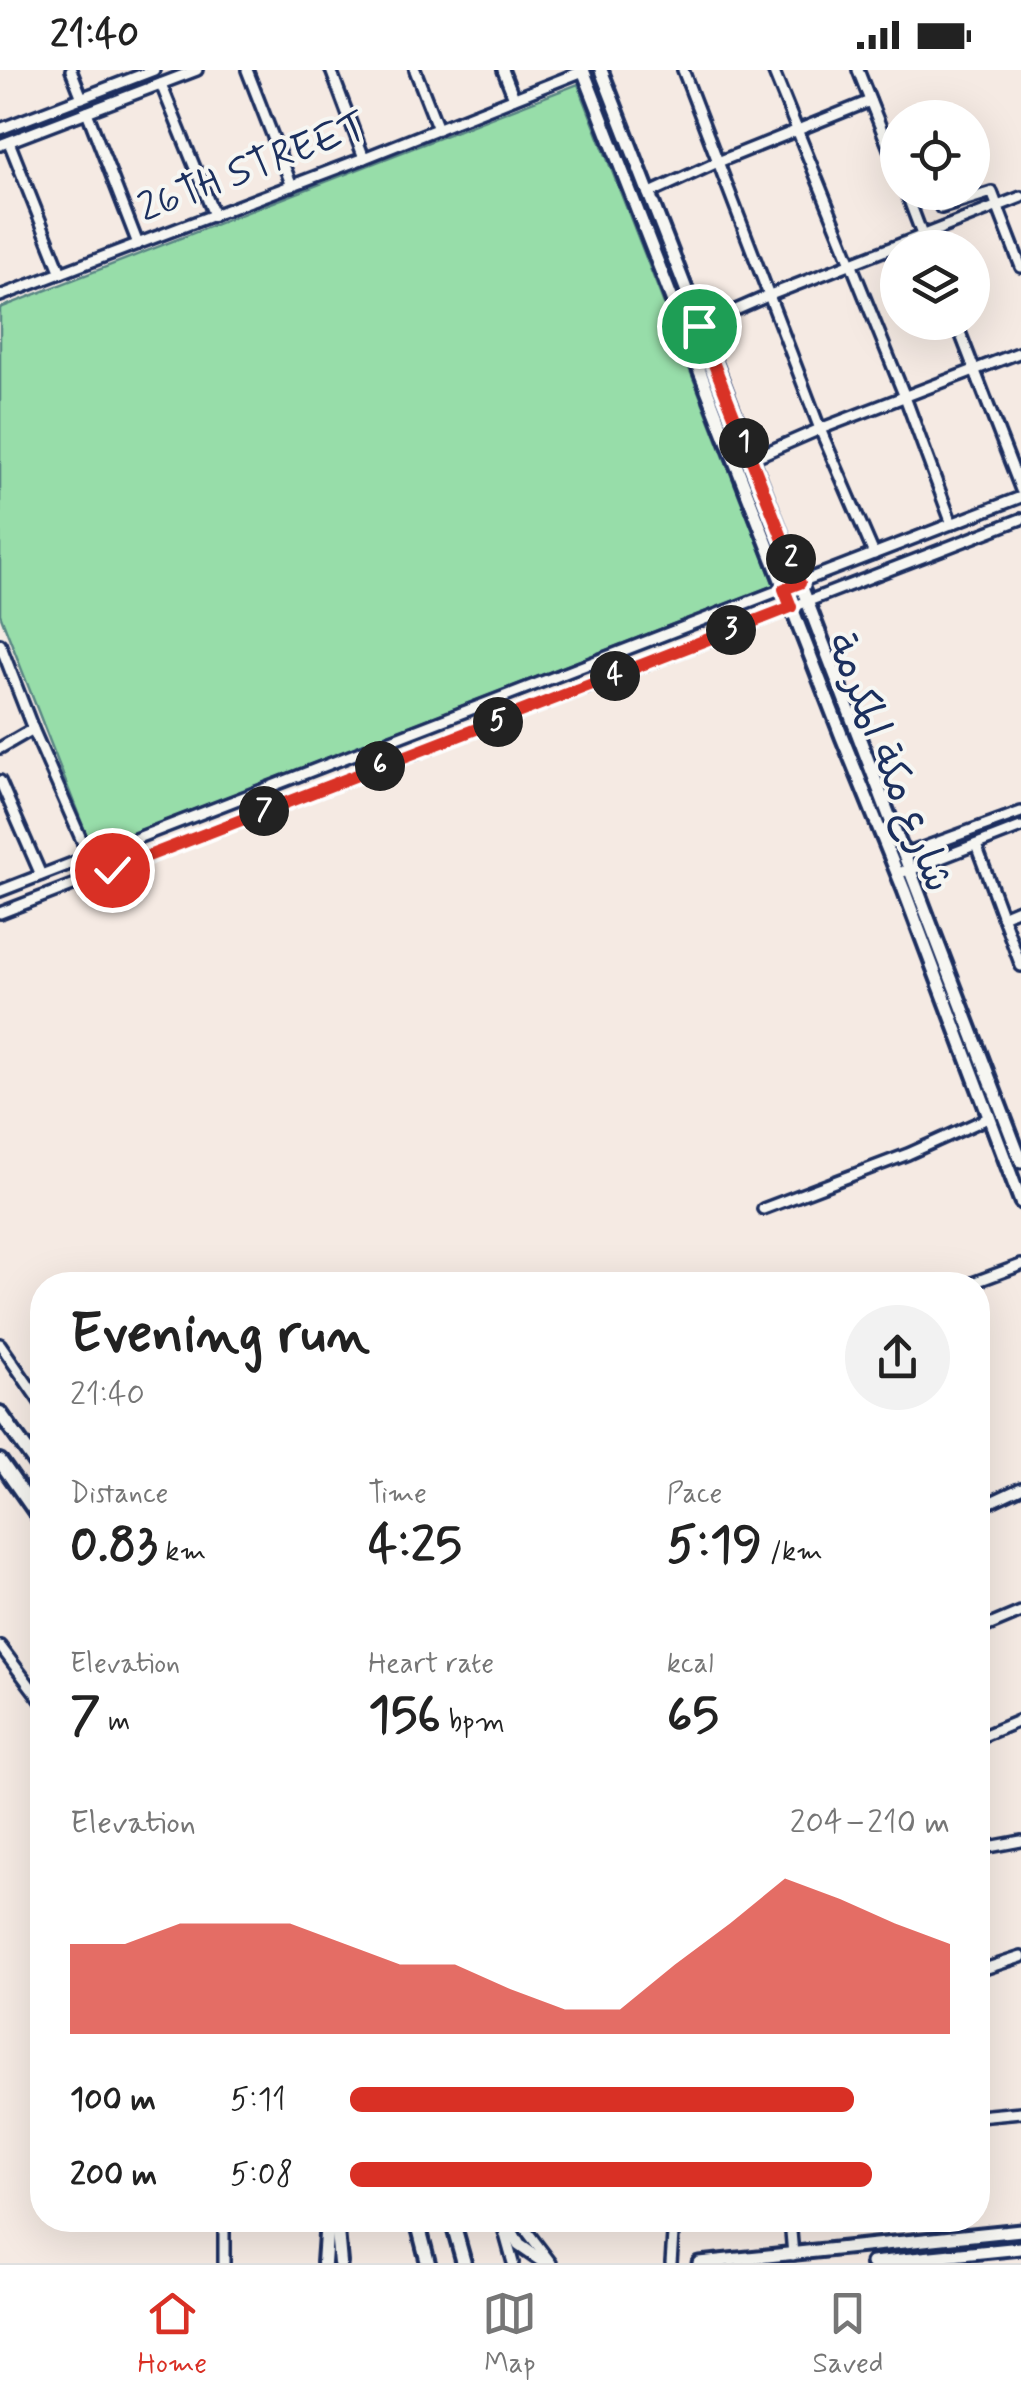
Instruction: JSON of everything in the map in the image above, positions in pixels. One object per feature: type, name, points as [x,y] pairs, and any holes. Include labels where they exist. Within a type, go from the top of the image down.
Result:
[{"type":"highway","points":[[0,1413],[30,1455]]},
{"type":"highway","points":[[0,1461],[30,1505]]},
{"type":"highway","points":[[324,2263],[326,2232]]},
{"type":"highway","points":[[337,2232],[340,2263]]},
{"type":"highway","points":[[420,2232],[428,2263]]},
{"type":"highway","points":[[455,2232],[464,2263]]},
{"type":"main road","name":"شارع مكة المكرمة","points":[[601,70],[904,855],[903,871],[1021,1202]]},
{"type":"main road","name":"شارع مكة المكرمة","points":[[583,71],[791,607],[1016,1135],[1021,1161]]},
{"type":"main road","points":[[698,2263],[1021,2230]]},
{"type":"main road","points":[[511,2232],[519,2245],[548,2263]]},
{"type":"main road","points":[[872,2263],[997,2257],[1021,2248]]},
{"type":"street","points":[[71,70],[82,98]]},
{"type":"street","points":[[0,116],[2,128],[154,70]]},
{"type":"street","points":[[62,272],[5,143],[198,70]]},
{"type":"street","points":[[247,70],[292,186]]},
{"type":"street","points":[[331,70],[364,158]]},
{"type":"street","points":[[415,70],[438,129]]},
{"type":"street","points":[[503,70],[514,98]]},
{"type":"street","points":[[683,70],[820,429],[874,554]]},
{"type":"street","points":[[773,70],[952,524]]},
{"type":"street","points":[[858,70],[880,126]]},
{"type":"street","name":"26TH STREET","points":[[0,296],[583,71]]},
{"type":"street","points":[[161,84],[214,216]]},
{"type":"street","points":[[648,194],[870,101]]},
{"type":"street","points":[[87,112],[138,244]]},
{"type":"street","points":[[990,192],[1021,267]]},
{"type":"street","points":[[938,230],[1021,198]]},
{"type":"street","points":[[699,326],[880,253]]},
{"type":"street","points":[[0,891],[1021,494],[963,340]]},
{"type":"street","points":[[750,459],[1021,352]]},
{"type":"street","points":[[0,913],[1021,519]]},
{"type":"street","points":[[0,644],[89,857]]},
{"type":"street","points":[[0,748],[33,728]]},
{"type":"street","points":[[0,781],[42,875]]},
{"type":"street","points":[[904,855],[1021,812]]},
{"type":"street","points":[[903,871],[1021,828]]},
{"type":"street","points":[[976,845],[1021,966]]},
{"type":"street","points":[[1002,916],[1021,908]]},
{"type":"street","points":[[762,1209],[908,1154],[988,1118]]},
{"type":"street","points":[[990,1276],[1021,1265]]},
{"type":"street","points":[[0,1344],[30,1388]]},
{"type":"street","points":[[990,1502],[1021,1488]]},
{"type":"street","points":[[990,1624],[1021,1612]]},
{"type":"street","points":[[0,1646],[30,1686]]},
{"type":"street","points":[[990,1733],[1021,1720]]},
{"type":"street","points":[[990,1847],[1021,1841]]},
{"type":"street","points":[[990,1967],[1021,1958]]},
{"type":"street","points":[[990,2115],[1021,2112]]},
{"type":"street","points":[[224,2232],[224,2263]]},
{"type":"street","points":[[506,2232],[513,2263]]},
{"type":"street","points":[[529,2232],[548,2263]]},
{"type":"street","points":[[671,2263],[673,2232]]},
{"type":"street","points":[[791,2232],[793,2254]]},
{"type":"green space","points":[[578,84],[774,585],[92,849],[0,614],[0,308]]},
{"type":"route","points":[[112,870],[791,607],[784,589],[800,583],[699,326]]}]
